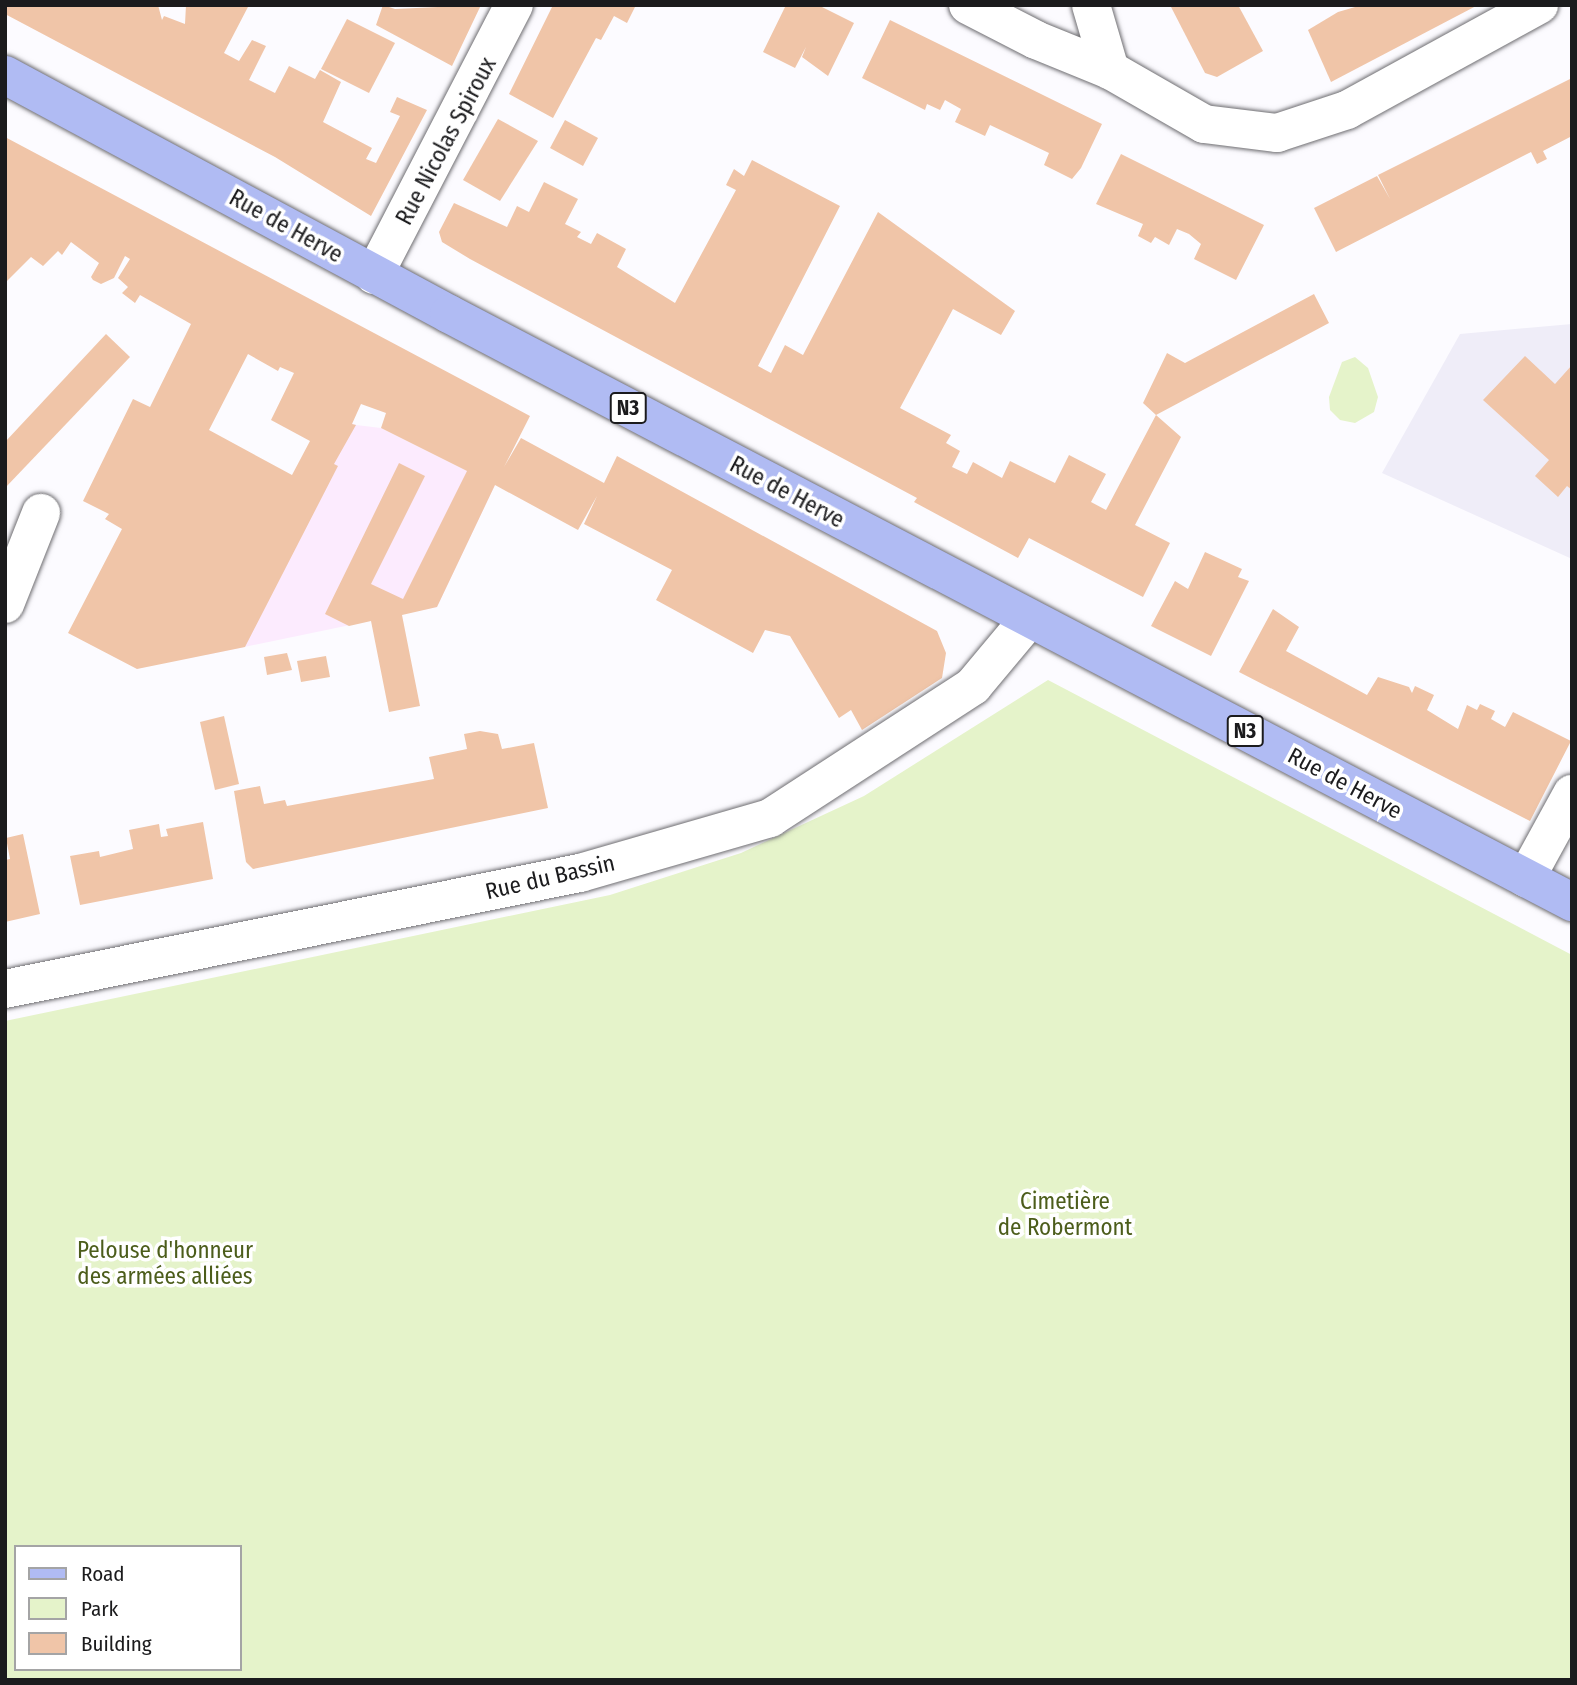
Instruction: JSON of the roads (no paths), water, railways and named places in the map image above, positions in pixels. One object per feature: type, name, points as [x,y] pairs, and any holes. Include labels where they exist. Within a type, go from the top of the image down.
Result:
[{"type":"main road","name":"Rue de Herve","points":[[5,75],[374,275],[1572,902]]},
{"type":"street","name":"Rue Nicolas Spiroux","points":[[374,275],[514,5]]},
{"type":"street","points":[[968,5],[1036,40],[1110,70],[1203,124],[1278,133],[1347,110],[1539,5]]},
{"type":"street","points":[[1091,5],[1110,70]]},
{"type":"street","points":[[5,604],[41,513]]},
{"type":"street","name":"Rue du Bassin","points":[[5,989],[580,873],[770,818],[973,686],[1028,619]]},
{"type":"street","points":[[1526,878],[1572,794]]},
{"type":"park label","name":"Cimetière de Robermont","points":[[1065,1214]]},
{"type":"park label","name":"Pelouse d'honneur des armées alliées","points":[[165,1263]]}]
